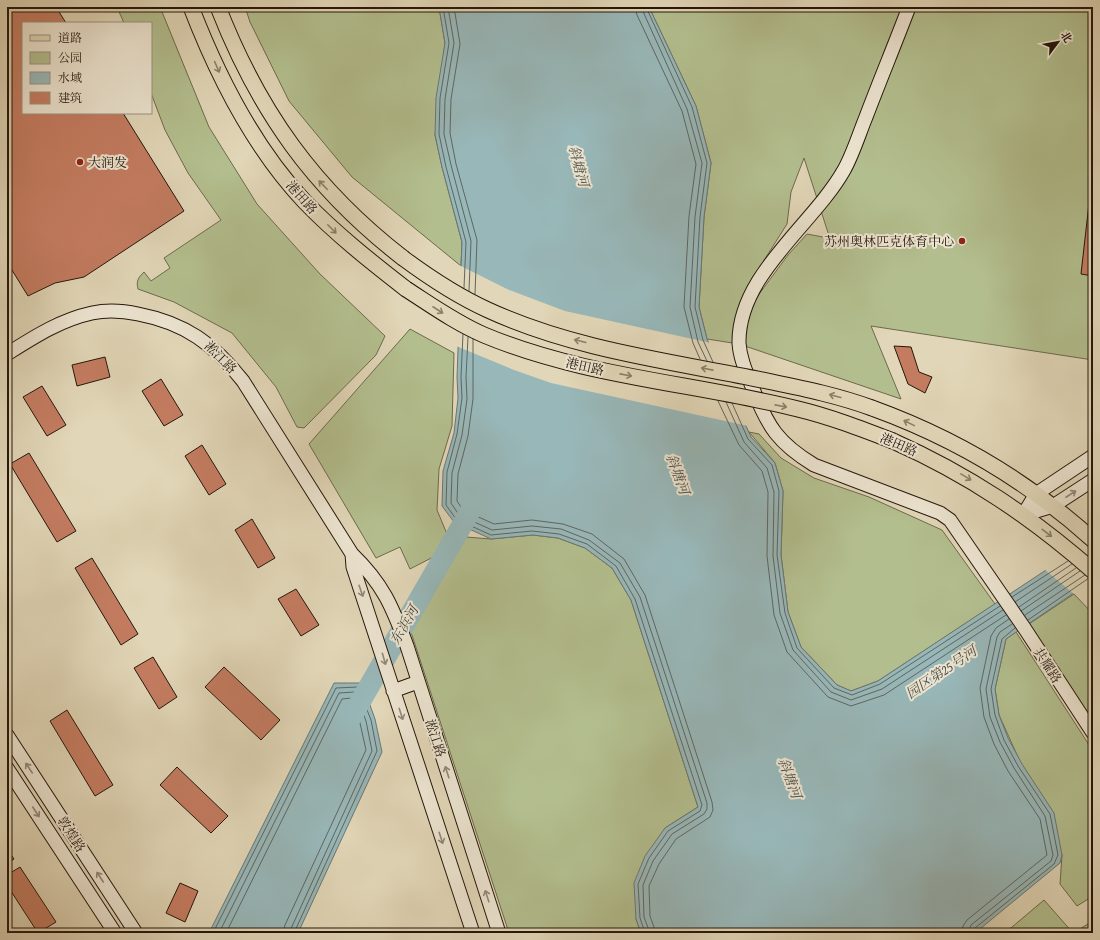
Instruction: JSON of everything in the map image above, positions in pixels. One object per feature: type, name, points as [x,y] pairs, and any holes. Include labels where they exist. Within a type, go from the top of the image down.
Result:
[{"type":"main road","name":"港田路","points":[[191,7],[220,74],[239,112],[274,164],[304,201],[337,233],[406,289],[448,316],[482,334],[545,357],[613,373],[798,409],[893,441],[932,458],[965,476],[1023,515],[1093,571]]},
{"type":"main road","name":"港田路","points":[[218,7],[246,71],[268,110],[292,146],[319,181],[376,236],[435,281],[471,302],[536,329],[630,354],[822,392],[901,418],[945,439],[981,459],[1036,494],[1092,539]]},
{"type":"street","name":"共耀路","points":[[910,7],[844,170],[825,198],[788,242],[755,287],[744,309],[740,328],[740,344],[743,365],[764,417],[774,433],[785,445],[814,465],[940,513],[950,520],[1025,629],[1093,734]]},
{"type":"street","name":"淞江路","points":[[7,354],[61,322],[93,312],[126,312],[159,318],[202,339],[229,362],[243,381],[352,554],[368,569],[380,586],[395,613],[499,933]]},
{"type":"street","points":[[1023,515],[1036,494],[1093,456]]},
{"type":"street","points":[[1023,515],[1052,506],[1093,480]]},
{"type":"street","name":"淞江路","points":[[352,554],[353,567],[379,641],[393,691],[473,933]]},
{"type":"street","points":[[393,691],[418,682]]},
{"type":"street","name":"敦煌路","points":[[7,735],[136,933]]},
{"type":"street","name":"敦煌路","points":[[7,768],[115,933]]},
{"type":"street","points":[[95,902],[110,892]]},
{"type":"green space","points":[[117,7],[160,7],[209,127],[257,204],[320,274],[385,336],[376,355],[304,428],[297,427],[276,387],[232,333],[174,302],[138,289],[138,280],[144,272],[151,281],[170,268],[164,258],[221,220],[188,173],[165,130],[152,96],[152,22],[124,22]]},
{"type":"green space","points":[[245,7],[439,7],[445,43],[435,135],[462,242],[461,266],[352,177],[289,101],[250,22]]},
{"type":"green space","name":"苏州奥林匹克体育中心","points":[[649,7],[1093,7],[1093,360],[871,326],[901,399],[739,344],[707,339],[699,307],[704,217],[711,163],[696,106]],"holes":[[[804,158],[831,242],[823,237],[807,234],[788,255],[751,305],[742,334],[756,273],[787,224],[791,192]]]},
{"type":"green space","points":[[410,329],[454,353],[452,426],[439,469],[437,510],[447,534],[439,554],[410,569],[400,547],[376,558],[309,444]]},
{"type":"green space","points":[[749,432],[759,434],[781,458],[814,478],[869,497],[942,530],[995,604],[878,681],[851,691],[837,685],[801,647],[788,612],[781,555],[783,491],[775,463]]},
{"type":"green space","points":[[533,535],[558,538],[585,548],[612,568],[631,600],[698,807],[665,828],[636,919],[641,933],[509,933],[410,629],[466,537],[491,539]]},
{"type":"green space","points":[[1074,594],[1093,614],[1093,723],[1029,624]]},
{"type":"green space","points":[[1016,632],[1093,751],[1093,896],[1077,906],[1060,884],[1062,855],[999,715],[995,689],[1006,639]]},
{"type":"green space","points":[[1044,900],[1073,933],[1005,933]]},
{"type":"green space","points":[[1093,921],[1093,933],[1073,933]]},
{"type":"water","points":[[439,7],[649,7],[696,106],[711,163],[704,217],[699,307],[707,339],[751,437],[775,463],[783,491],[781,555],[788,612],[801,647],[837,685],[851,691],[878,681],[1093,539],[1093,580],[1006,639],[995,689],[999,715],[1008,738],[1022,764],[1054,813],[1062,855],[1060,863],[975,933],[641,933],[636,919],[634,883],[645,856],[665,828],[698,807],[631,600],[612,568],[585,548],[558,538],[533,535],[491,539],[454,522],[442,506],[443,471],[454,433],[458,398],[457,377],[462,242],[435,135],[436,98],[445,43]]},
{"type":"water","points":[[334,683],[362,683],[375,719],[382,752],[298,933],[209,933]]},
{"type":"pier","points":[[459,265],[507,289],[565,311],[711,343],[748,426],[551,383],[514,370],[456,346]]},
{"type":"pier","points":[[1093,538],[1093,583],[1074,594],[1044,569]]},
{"type":"building","name":"大润发","points":[[7,7],[56,7],[65,22],[22,22],[22,114],[124,114],[184,211],[84,277],[55,283],[28,296],[7,262]]},
{"type":"building","points":[[1093,168],[1093,276],[1081,274]]},
{"type":"building","points":[[894,346],[911,347],[919,372],[932,377],[925,393],[908,384]]},
{"type":"building","points":[[105,357],[110,377],[77,386],[72,365]]},
{"type":"building","points":[[161,379],[183,415],[164,426],[142,391]]},
{"type":"building","points":[[42,386],[66,425],[47,436],[23,397]]},
{"type":"building","points":[[202,445],[226,484],[209,495],[185,456]]},
{"type":"building","points":[[29,453],[76,531],[57,542],[10,464]]},
{"type":"building","points":[[252,519],[275,558],[258,568],[235,530]]},
{"type":"building","points":[[92,558],[138,634],[121,645],[75,568]]},
{"type":"building","points":[[296,589],[319,625],[301,636],[278,599]]},
{"type":"building","points":[[153,657],[177,697],[159,709],[134,668]]},
{"type":"building","points":[[224,667],[280,720],[261,740],[205,687]]},
{"type":"building","points":[[67,710],[113,785],[95,796],[50,721]]},
{"type":"building","points":[[177,767],[228,816],[211,833],[160,785]]},
{"type":"building","points":[[7,849],[14,859],[7,864]]},
{"type":"building","points":[[20,867],[56,922],[38,933],[7,885],[7,875]]},
{"type":"building","points":[[180,883],[198,891],[185,922],[166,913]]},
{"type":"waterway","name":"东浜河","points":[[352,716],[473,506],[479,503]]},
{"type":"place","name":"大润发","points":[[80,162]]},
{"type":"place","name":"苏州奥林匹克体育中心","points":[[962,241]]},
{"type":"water label","name":"斜塘河","points":[[579,166]]},
{"type":"water label","name":"斜塘河","points":[[678,474]]},
{"type":"water label","name":"园区第25号河","points":[[941,672]]},
{"type":"water label","name":"斜塘河","points":[[790,778]]}]
